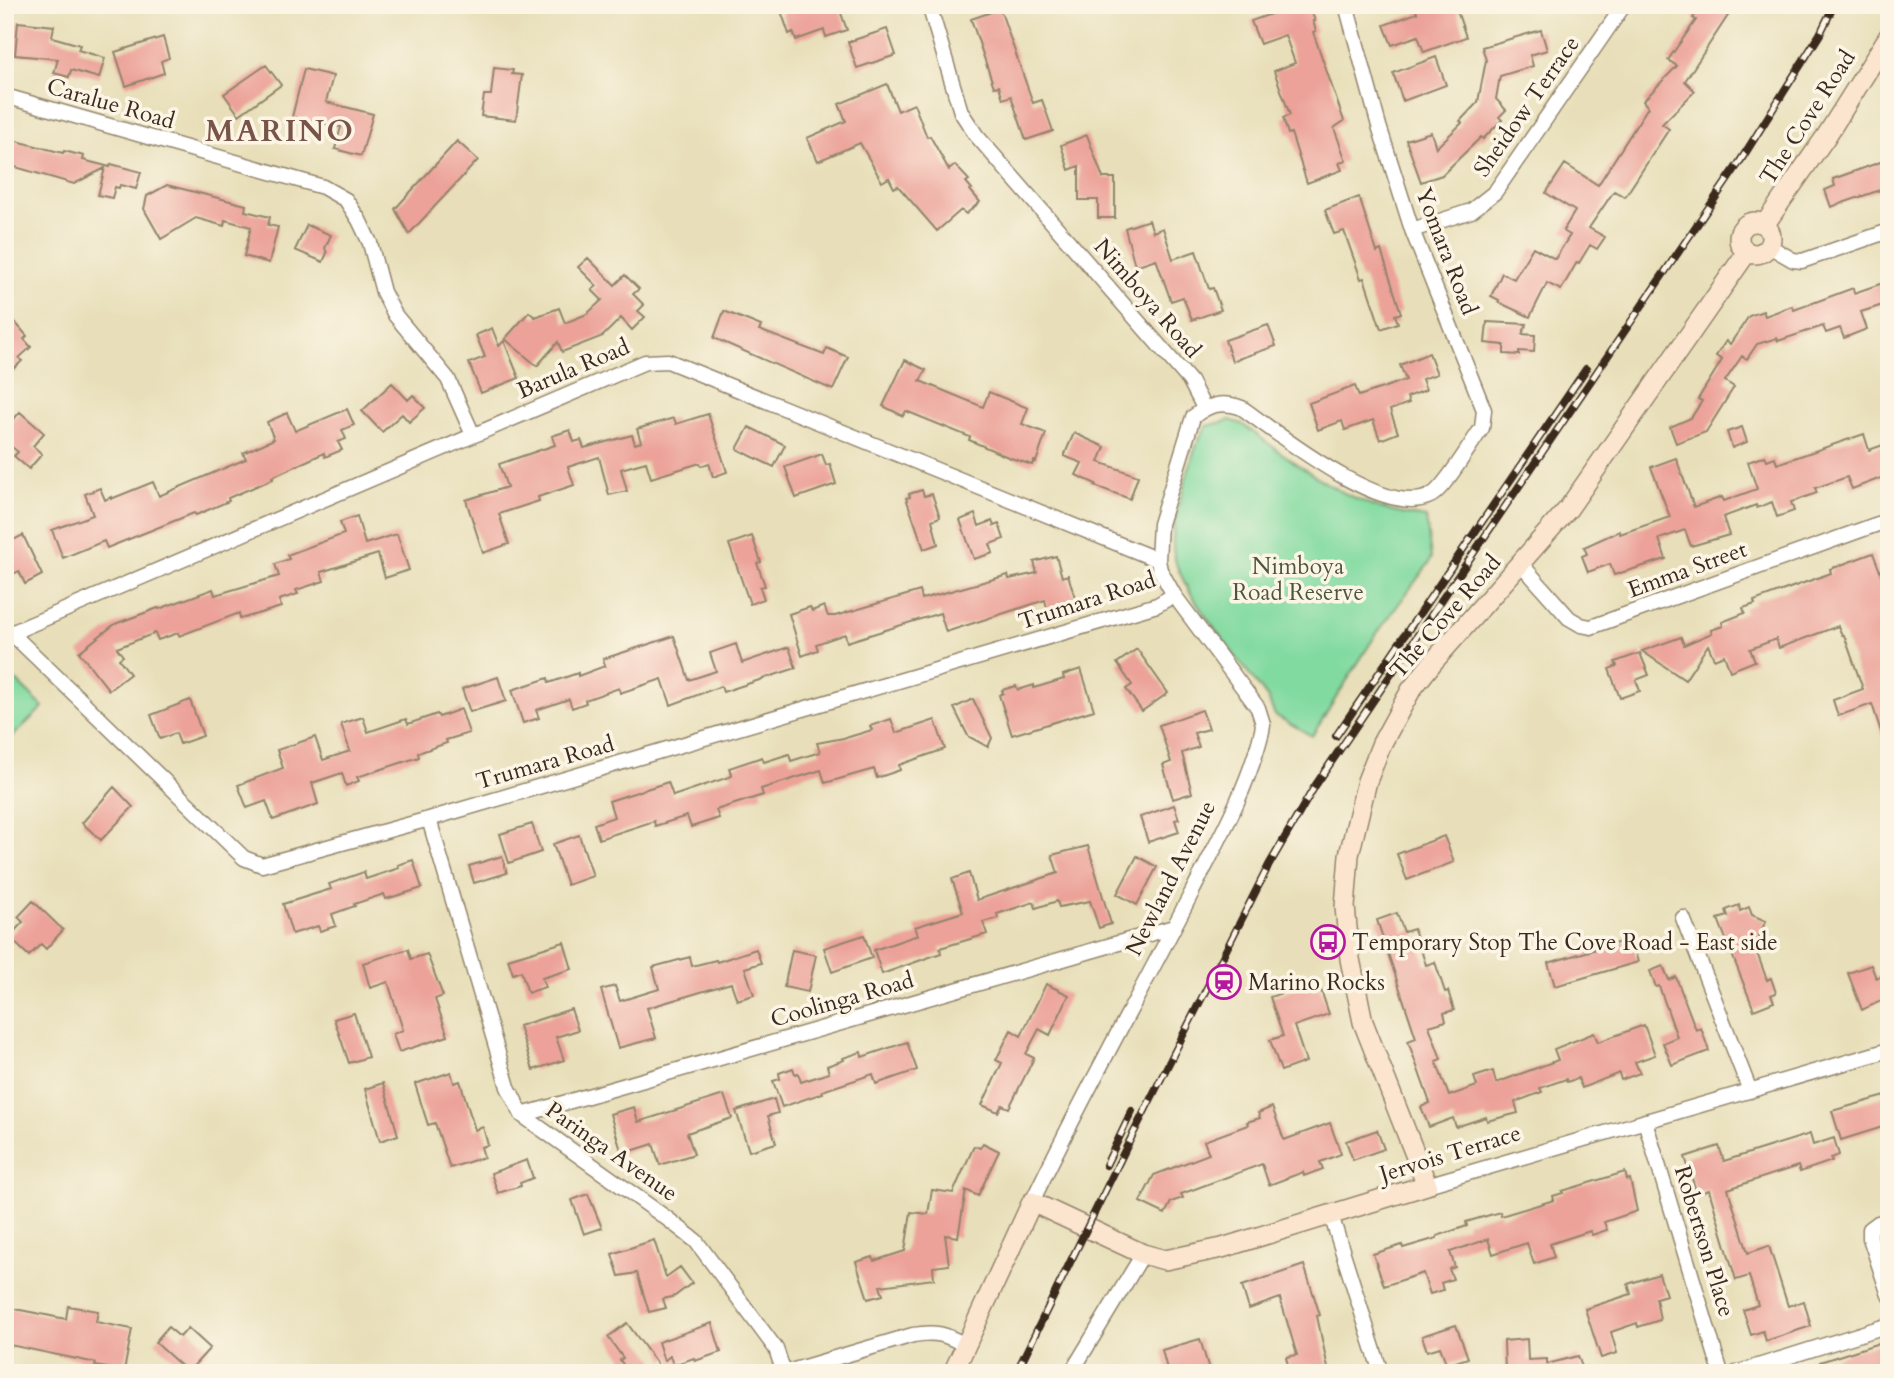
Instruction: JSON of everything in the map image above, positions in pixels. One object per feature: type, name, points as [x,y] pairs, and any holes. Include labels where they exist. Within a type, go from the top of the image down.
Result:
[{"type":"street","name":"Nimboya Road","points":[[929,5],[961,112],[968,124],[1189,381],[1204,408]]},
{"type":"street","name":"Yomara Road","points":[[1204,408],[1228,403],[1242,408],[1339,476],[1372,491],[1397,499],[1417,501],[1437,492],[1482,428],[1484,410],[1412,230],[1346,5]]},
{"type":"street","name":"Sheidow Terrace","points":[[1412,230],[1471,211],[1495,192],[1624,5]]},
{"type":"street","name":"The Cove Road","points":[[1765,224],[1827,135],[1889,36]]},
{"type":"street","name":"Caralue Road","points":[[5,96],[323,187],[346,200],[370,243],[383,292],[395,315],[448,379],[473,435]]},
{"type":"street","points":[[1750,223],[1765,224],[1771,236],[1769,246],[1761,253],[1747,252],[1740,244],[1741,230],[1750,223]]},
{"type":"street","points":[[1769,246],[1793,260],[1802,261],[1889,231]]},
{"type":"street","name":"The Cove Road","points":[[1427,1185],[1363,1022],[1356,993],[1345,907],[1349,855],[1361,800],[1375,759],[1411,690],[1569,509],[1747,252]]},
{"type":"street","name":"Barula Road","points":[[8,630],[645,362],[668,361],[1158,560]]},
{"type":"street","name":"Newland Avenue","points":[[953,1373],[1072,1118],[1174,927],[1241,793],[1260,740],[1263,724],[1254,701],[1174,595],[1160,570],[1158,560],[1160,524],[1186,437],[1193,417],[1204,408]]},
{"type":"street","name":"Emma Street","points":[[1521,565],[1569,618],[1591,627],[1889,520]]},
{"type":"street","name":"Trumara Road","points":[[8,630],[243,858],[262,865],[429,819],[1157,605],[1174,595]]},
{"type":"street","name":"Paringa Avenue","points":[[429,819],[508,1087],[522,1115],[696,1241],[776,1349],[784,1373]]},
{"type":"street","points":[[1683,918],[1750,1091]]},
{"type":"street","name":"Coolinga Road","points":[[522,1115],[1174,927]]},
{"type":"street","name":"Jervois Terrace","points":[[1032,1202],[1143,1254],[1165,1260],[1192,1256],[1889,1050]]},
{"type":"street","name":"Robertson Place","points":[[1645,1121],[1721,1373]]},
{"type":"street","points":[[1331,1214],[1381,1373]]},
{"type":"street","points":[[1889,1220],[1870,1229],[1870,1238],[1889,1295]]},
{"type":"street","points":[[1071,1373],[1143,1254]]},
{"type":"street","points":[[1736,1373],[1889,1325]]},
{"type":"street","points":[[784,1373],[931,1332],[949,1336],[964,1345]]},
{"type":"green space","name":"Nimboya Road Reserve","points":[[1230,420],[1242,424],[1307,471],[1350,496],[1373,506],[1426,518],[1431,558],[1429,563],[1375,636],[1312,736],[1275,715],[1268,699],[1200,608],[1179,570],[1174,555],[1175,520],[1196,447],[1207,426]]},
{"type":"green space","points":[[5,670],[43,707],[5,744]]},
{"type":"building","points":[[779,5],[838,5],[847,30],[826,37],[824,30],[796,40],[793,32],[789,34]]},
{"type":"building","points":[[1296,5],[1309,5],[1315,21],[1316,31],[1313,32],[1344,121],[1334,128],[1346,161],[1339,163],[1342,170],[1307,183],[1291,133],[1288,134],[1283,118],[1290,115],[1274,71],[1295,63],[1285,35],[1260,44],[1251,21]]},
{"type":"building","points":[[1414,5],[1455,5],[1466,37],[1424,52],[1418,36],[1392,45],[1384,25],[1417,13]]},
{"type":"building","points":[[1702,5],[1735,5],[1685,81],[1695,91],[1662,124],[1669,129],[1625,197],[1614,191],[1589,228],[1605,237],[1597,249],[1590,245],[1561,290],[1547,283],[1530,317],[1498,302],[1499,300],[1491,296],[1502,273],[1514,279],[1533,247],[1555,259],[1570,235],[1563,231],[1575,211],[1546,193],[1565,164],[1598,185],[1648,107],[1643,101],[1677,66],[1668,60],[1696,20],[1693,18]]},
{"type":"building","points":[[1000,9],[1033,103],[1042,100],[1053,131],[1026,140],[1011,96],[1003,99],[999,86],[994,87],[971,19]]},
{"type":"building","points":[[18,22],[54,26],[52,37],[80,45],[78,50],[105,58],[99,78],[71,70],[69,77],[54,73],[58,59],[15,55]]},
{"type":"building","points":[[887,29],[896,55],[857,68],[848,42]]},
{"type":"building","points":[[1541,30],[1547,50],[1530,55],[1533,66],[1500,76],[1496,99],[1506,110],[1499,117],[1502,120],[1442,175],[1421,182],[1406,140],[1431,132],[1436,148],[1462,123],[1460,121],[1478,102],[1486,60],[1482,47]]},
{"type":"building","points":[[163,37],[169,58],[161,61],[164,73],[126,86],[115,52]]},
{"type":"building","points":[[1436,57],[1446,85],[1403,101],[1393,73]]},
{"type":"building","points":[[266,65],[281,85],[239,115],[224,94]]},
{"type":"building","points":[[494,68],[513,70],[512,74],[522,75],[516,120],[481,116],[484,95],[491,95]]},
{"type":"building","points":[[304,69],[333,76],[326,102],[373,114],[361,156],[335,149],[341,127],[292,117]]},
{"type":"building","points":[[887,84],[898,111],[914,104],[927,137],[930,136],[949,170],[955,165],[969,180],[966,182],[972,189],[970,190],[980,202],[966,214],[961,210],[937,231],[898,186],[894,188],[889,178],[882,182],[860,143],[818,161],[807,138],[846,121],[839,104]]},
{"type":"building","points":[[1087,135],[1103,178],[1115,178],[1115,218],[1098,218],[1098,200],[1079,200],[1079,166],[1069,170],[1061,145]]},
{"type":"building","points":[[5,138],[84,156],[83,160],[110,167],[111,164],[141,172],[136,189],[120,185],[119,188],[115,187],[112,198],[98,195],[105,168],[74,184],[5,164]]},
{"type":"building","points":[[457,141],[478,160],[409,234],[395,209]]},
{"type":"building","points":[[1889,159],[1889,187],[1831,207],[1825,190],[1835,186],[1833,179]]},
{"type":"building","points":[[167,185],[246,205],[245,211],[270,217],[268,225],[278,227],[269,263],[244,256],[251,227],[225,220],[224,226],[196,218],[161,239],[144,209],[147,196]]},
{"type":"building","points":[[1359,197],[1377,252],[1381,250],[1401,313],[1395,315],[1398,323],[1381,329],[1364,278],[1361,279],[1344,231],[1334,234],[1325,210]]},
{"type":"building","points":[[1149,220],[1153,232],[1163,228],[1173,259],[1196,251],[1209,289],[1213,288],[1221,310],[1192,320],[1183,297],[1171,301],[1156,259],[1135,266],[1125,228]]},
{"type":"building","points":[[307,225],[331,235],[323,262],[295,250]]},
{"type":"building","points":[[588,258],[615,285],[625,275],[639,289],[633,294],[644,305],[638,311],[645,317],[632,330],[621,318],[603,336],[562,352],[558,342],[537,366],[505,339],[529,312],[535,317],[559,308],[565,323],[587,314],[602,300],[592,290],[597,286],[578,267]]},
{"type":"building","points":[[1889,281],[1889,303],[1861,312],[1867,329],[1844,338],[1840,328],[1826,333],[1823,326],[1778,341],[1777,338],[1757,344],[1747,359],[1742,356],[1725,381],[1734,387],[1706,432],[1676,443],[1670,427],[1691,418],[1702,401],[1698,399],[1722,360],[1716,356],[1726,341],[1730,344],[1749,316],[1763,311],[1765,316],[1792,306],[1794,310],[1853,288],[1854,293]]},
{"type":"building","points":[[724,311],[761,326],[759,330],[824,355],[827,348],[848,357],[833,390],[714,338]]},
{"type":"building","points":[[14,321],[27,336],[24,339],[31,347],[19,358],[22,361],[12,370],[9,367],[5,370],[5,329]]},
{"type":"building","points":[[1487,322],[1527,324],[1522,334],[1535,335],[1534,352],[1504,354],[1504,345],[1485,343]]},
{"type":"building","points":[[1268,325],[1276,346],[1232,361],[1225,340]]},
{"type":"building","points":[[492,328],[499,346],[504,341],[519,378],[481,393],[469,363],[485,357],[476,335]]},
{"type":"building","points":[[1429,353],[1437,374],[1422,379],[1426,390],[1407,397],[1409,403],[1390,410],[1398,433],[1380,440],[1373,420],[1345,430],[1342,421],[1318,430],[1309,403],[1355,386],[1359,396],[1406,380],[1400,365]]},
{"type":"building","points":[[905,360],[926,370],[920,381],[983,407],[989,392],[1028,408],[1022,424],[1046,433],[1036,462],[1032,465],[1008,457],[969,440],[970,437],[906,411],[903,416],[883,406]]},
{"type":"building","points":[[392,383],[408,400],[413,395],[425,408],[409,422],[402,414],[382,432],[362,411]]},
{"type":"building","points":[[347,409],[354,425],[342,430],[346,439],[338,442],[342,450],[325,457],[324,453],[196,515],[194,513],[107,548],[104,541],[63,558],[52,530],[93,515],[85,494],[100,488],[105,500],[111,499],[153,482],[159,496],[246,459],[243,453],[274,439],[267,422],[287,413],[295,431]]},
{"type":"building","points":[[20,412],[44,433],[33,446],[42,454],[29,469],[14,456],[18,452],[5,441],[5,429]]},
{"type":"building","points":[[708,414],[727,472],[713,477],[709,463],[701,466],[700,463],[651,478],[646,462],[621,469],[627,491],[609,495],[599,457],[568,467],[574,485],[538,497],[539,501],[499,514],[509,544],[483,553],[466,500],[507,487],[499,464],[555,445],[552,436],[570,430],[574,442],[581,440],[584,448],[632,435],[635,444],[641,442],[637,429],[674,418],[676,424]]},
{"type":"building","points":[[749,427],[785,445],[774,467],[737,449]]},
{"type":"building","points":[[1742,427],[1747,442],[1732,448],[1727,432]]},
{"type":"building","points":[[1074,433],[1105,447],[1099,462],[1138,476],[1130,499],[1095,486],[1096,484],[1076,475],[1082,463],[1064,456]]},
{"type":"building","points":[[1864,434],[1869,450],[1889,443],[1889,475],[1852,489],[1847,477],[1815,488],[1817,493],[1791,502],[1794,511],[1777,517],[1772,502],[1757,508],[1756,505],[1723,517],[1729,535],[1691,546],[1685,530],[1659,539],[1666,559],[1614,575],[1610,564],[1588,572],[1582,556],[1587,554],[1584,547],[1619,531],[1620,534],[1670,517],[1651,467],[1676,458],[1694,507],[1722,497],[1724,501],[1757,489],[1748,462],[1765,456],[1767,460],[1775,457],[1777,464]]},
{"type":"building","points":[[822,454],[826,465],[830,464],[836,484],[796,498],[785,467]]},
{"type":"building","points":[[922,490],[924,496],[932,494],[940,517],[932,520],[938,544],[924,549],[906,498],[910,497],[909,494]]},
{"type":"building","points":[[975,514],[979,526],[992,521],[994,526],[999,524],[1004,539],[990,544],[993,553],[974,559],[960,520]]},
{"type":"building","points":[[357,516],[365,544],[397,534],[409,570],[385,578],[378,554],[321,572],[324,581],[296,590],[298,594],[279,600],[281,607],[240,619],[239,613],[179,636],[178,633],[158,640],[155,633],[117,648],[123,656],[119,659],[130,674],[109,690],[79,652],[115,624],[213,589],[215,595],[279,576],[275,564],[289,559],[287,555],[344,534],[340,522]]},
{"type":"building","points":[[23,535],[42,575],[25,584],[19,571],[5,578],[5,544]]},
{"type":"building","points":[[752,536],[761,562],[757,563],[765,586],[760,587],[764,599],[750,604],[729,544]]},
{"type":"building","points":[[1873,553],[1889,595],[1889,747],[1886,747],[1872,704],[1838,716],[1833,700],[1863,689],[1844,635],[1838,626],[1779,648],[1776,639],[1750,649],[1755,661],[1730,671],[1724,655],[1714,659],[1708,645],[1685,680],[1642,651],[1681,637],[1684,645],[1712,633],[1711,630],[1723,626],[1722,622],[1745,613],[1743,608],[1755,604],[1754,601],[1831,573],[1830,569]]},
{"type":"building","points":[[1056,556],[1062,577],[1068,575],[1077,604],[1048,612],[1045,600],[946,632],[940,613],[847,642],[845,634],[816,644],[818,650],[802,656],[789,614],[810,607],[812,611],[824,606],[828,616],[835,616],[920,591],[922,599],[1008,575],[1009,579],[1037,573],[1034,562]]},
{"type":"building","points":[[674,636],[689,680],[716,671],[710,653],[736,644],[742,663],[789,647],[796,668],[723,692],[721,686],[671,705],[662,679],[620,693],[619,688],[585,700],[586,703],[572,708],[569,699],[536,710],[539,718],[523,723],[512,690],[548,678],[549,683],[578,673],[578,676],[605,666],[603,659]]},
{"type":"building","points":[[1137,649],[1168,693],[1142,711],[1126,689],[1132,685],[1117,663]]},
{"type":"building","points":[[1640,653],[1649,675],[1636,680],[1640,691],[1620,698],[1609,669],[1617,666],[1615,662]]},
{"type":"building","points":[[1081,669],[1094,710],[1012,735],[999,695],[1003,693],[1002,690],[1016,686],[1018,690],[1034,685],[1034,688],[1064,679],[1063,675]]},
{"type":"building","points":[[498,677],[506,701],[470,712],[462,689]]},
{"type":"building","points":[[973,699],[992,738],[988,747],[968,736],[954,708]]},
{"type":"building","points":[[190,700],[203,736],[180,744],[176,733],[160,739],[151,715]]},
{"type":"building","points":[[461,709],[469,733],[418,753],[419,757],[357,777],[359,781],[346,786],[342,773],[312,783],[318,804],[273,820],[266,801],[247,808],[238,785],[283,768],[277,750],[315,737],[323,760],[350,751],[341,724],[363,717],[368,732],[406,719],[408,724]]},
{"type":"building","points":[[1202,710],[1209,729],[1194,733],[1199,747],[1182,753],[1192,793],[1173,799],[1163,765],[1171,762],[1159,725]]},
{"type":"building","points":[[891,719],[896,733],[935,720],[945,749],[899,765],[900,770],[877,778],[874,769],[825,783],[821,770],[761,789],[763,795],[716,810],[719,818],[691,827],[687,816],[655,826],[654,821],[599,839],[594,824],[614,817],[609,801],[668,782],[673,796],[732,776],[729,768],[762,757],[764,762],[789,754],[791,761],[820,752],[817,743],[872,730],[870,726]]},
{"type":"building","points":[[114,787],[133,807],[101,840],[82,823]]},
{"type":"building","points":[[1174,805],[1179,819],[1175,820],[1179,832],[1148,842],[1140,817]]},
{"type":"building","points":[[532,824],[541,852],[509,863],[500,834]]},
{"type":"building","points":[[579,835],[593,876],[567,885],[553,844]]},
{"type":"building","points":[[1444,836],[1454,862],[1407,880],[1397,854]]},
{"type":"building","points":[[1088,846],[1111,924],[1099,928],[1090,901],[1059,907],[1057,901],[1036,908],[1034,902],[997,914],[998,918],[983,922],[987,934],[940,948],[941,953],[882,974],[874,950],[918,935],[915,927],[963,912],[952,879],[969,873],[977,900],[1058,873],[1052,855]]},
{"type":"building","points":[[502,856],[507,873],[474,883],[469,866]]},
{"type":"building","points":[[1137,856],[1157,867],[1137,905],[1117,894]]},
{"type":"building","points":[[413,860],[422,888],[386,899],[384,894],[354,904],[355,906],[332,914],[336,926],[320,931],[318,926],[292,934],[283,904],[331,889],[329,884],[364,872],[366,879],[399,868],[398,865]]},
{"type":"building","points":[[33,901],[63,930],[46,949],[41,944],[29,956],[9,937],[23,922],[18,917]]},
{"type":"building","points":[[1739,905],[1740,911],[1749,907],[1752,915],[1766,921],[1759,935],[1760,939],[1753,942],[1767,980],[1771,978],[1776,993],[1771,995],[1774,1002],[1754,1010],[1718,919],[1728,916],[1726,910]]},
{"type":"building","points":[[1397,913],[1404,932],[1414,929],[1426,965],[1435,962],[1454,1010],[1444,1013],[1446,1021],[1429,1026],[1441,1059],[1436,1061],[1449,1096],[1477,1086],[1474,1077],[1493,1071],[1496,1083],[1558,1060],[1554,1049],[1594,1033],[1598,1042],[1644,1025],[1655,1055],[1635,1062],[1640,1073],[1621,1080],[1619,1073],[1582,1088],[1578,1078],[1540,1088],[1542,1092],[1515,1102],[1518,1113],[1487,1121],[1486,1117],[1456,1127],[1453,1118],[1429,1127],[1421,1107],[1430,1103],[1408,1041],[1416,1038],[1377,920]]},
{"type":"building","points":[[864,935],[872,958],[832,972],[824,948]]},
{"type":"building","points":[[1631,939],[1638,962],[1555,986],[1548,963]]},
{"type":"building","points":[[564,942],[572,969],[542,978],[545,987],[528,993],[521,971],[513,974],[508,959]]},
{"type":"building","points":[[408,949],[411,959],[427,954],[443,996],[435,999],[448,1036],[399,1052],[393,1034],[403,1030],[388,982],[370,988],[363,963]]},
{"type":"building","points":[[756,949],[761,963],[745,968],[754,995],[737,1000],[731,983],[647,1008],[656,1038],[618,1048],[601,990],[615,986],[620,1001],[659,989],[653,967],[690,957],[692,966],[716,960],[717,962]]},
{"type":"building","points":[[792,950],[816,955],[808,992],[784,987]]},
{"type":"building","points":[[1871,965],[1876,978],[1889,973],[1889,997],[1862,1010],[1848,973]]},
{"type":"building","points":[[1663,966],[1669,980],[1676,977],[1696,1030],[1701,1028],[1709,1051],[1672,1065],[1663,1043],[1677,1037],[1659,986],[1656,987],[1650,971]]},
{"type":"building","points":[[1046,984],[1069,995],[1050,1035],[1039,1029],[1026,1054],[1034,1058],[1009,1108],[1002,1105],[998,1112],[982,1105],[1002,1063],[996,1060],[1011,1030],[1021,1036]]},
{"type":"building","points":[[1307,984],[1309,990],[1320,987],[1329,1014],[1294,1026],[1306,1062],[1281,1071],[1270,1040],[1283,1036],[1270,997]]},
{"type":"building","points":[[571,1009],[578,1030],[556,1037],[564,1060],[533,1070],[519,1026]]},
{"type":"building","points":[[354,1013],[368,1057],[349,1063],[334,1019]]},
{"type":"building","points":[[907,1042],[917,1070],[876,1084],[873,1074],[782,1107],[773,1081],[780,1079],[779,1073],[793,1068],[801,1082],[829,1073],[827,1066],[844,1060],[843,1058],[861,1052],[862,1057]]},
{"type":"building","points":[[451,1072],[454,1083],[460,1081],[475,1130],[483,1127],[488,1145],[481,1147],[484,1157],[450,1168],[435,1123],[428,1125],[415,1084]]},
{"type":"building","points":[[383,1083],[398,1135],[380,1141],[365,1089]]},
{"type":"building","points":[[724,1095],[732,1118],[687,1133],[694,1154],[660,1165],[653,1144],[622,1154],[610,1114],[634,1107],[638,1122]]},
{"type":"building","points":[[1889,1095],[1889,1125],[1841,1140],[1832,1111]]},
{"type":"building","points":[[774,1099],[778,1113],[768,1116],[776,1143],[749,1151],[736,1111]]},
{"type":"building","points":[[1272,1107],[1284,1140],[1330,1123],[1341,1154],[1320,1162],[1323,1169],[1304,1176],[1303,1172],[1269,1185],[1262,1164],[1181,1194],[1183,1198],[1171,1202],[1165,1214],[1140,1202],[1154,1175],[1209,1154],[1204,1141],[1248,1125],[1247,1122],[1260,1118],[1258,1113]]},
{"type":"building","points":[[1377,1130],[1384,1149],[1353,1160],[1346,1141]]},
{"type":"building","points":[[1810,1134],[1813,1145],[1834,1138],[1839,1155],[1831,1158],[1832,1161],[1800,1172],[1798,1166],[1728,1189],[1748,1253],[1769,1246],[1788,1306],[1804,1301],[1811,1326],[1766,1341],[1763,1331],[1751,1335],[1743,1310],[1758,1305],[1749,1276],[1736,1280],[1709,1190],[1697,1194],[1685,1157],[1719,1146],[1724,1161]]},
{"type":"building","points":[[983,1143],[999,1151],[978,1196],[966,1190],[958,1237],[945,1235],[949,1265],[933,1267],[934,1279],[880,1286],[883,1295],[868,1299],[856,1262],[873,1257],[874,1261],[905,1251],[911,1212],[928,1214],[932,1190],[953,1193],[974,1146],[980,1148]]},
{"type":"building","points":[[527,1160],[533,1178],[520,1183],[521,1186],[498,1193],[491,1173]]},
{"type":"building","points":[[1625,1172],[1627,1180],[1630,1179],[1637,1211],[1604,1222],[1607,1230],[1592,1235],[1590,1231],[1550,1244],[1554,1257],[1534,1264],[1527,1243],[1493,1254],[1488,1239],[1450,1252],[1455,1267],[1449,1269],[1453,1279],[1441,1283],[1443,1290],[1430,1294],[1423,1273],[1384,1286],[1373,1254],[1437,1238],[1467,1226],[1466,1222],[1500,1212],[1501,1216],[1554,1200],[1553,1196],[1563,1193],[1562,1191]]},
{"type":"building","points":[[588,1194],[602,1228],[584,1234],[572,1200]]},
{"type":"building","points":[[654,1240],[666,1277],[680,1267],[692,1283],[675,1296],[663,1299],[666,1308],[649,1312],[637,1273],[619,1276],[612,1254]]},
{"type":"building","points":[[1304,1265],[1320,1315],[1317,1316],[1329,1373],[1290,1373],[1286,1357],[1297,1355],[1280,1298],[1249,1309],[1242,1286]]},
{"type":"building","points":[[1659,1274],[1666,1295],[1656,1298],[1660,1320],[1638,1327],[1637,1323],[1611,1332],[1617,1353],[1601,1358],[1585,1309],[1631,1294],[1628,1284]]},
{"type":"building","points":[[68,1306],[98,1311],[96,1322],[132,1329],[124,1371],[5,1344],[5,1307],[66,1319]]},
{"type":"building","points":[[627,1323],[658,1365],[647,1373],[629,1373],[620,1360],[623,1358],[608,1337]]},
{"type":"building","points":[[712,1323],[721,1352],[673,1365],[670,1356],[664,1361],[658,1342]]},
{"type":"building","points":[[1456,1325],[1468,1358],[1447,1365],[1440,1347],[1427,1351],[1422,1336]]},
{"type":"building","points":[[168,1327],[180,1337],[188,1328],[210,1348],[188,1372],[155,1342]]},
{"type":"building","points":[[1200,1339],[1210,1373],[1168,1373],[1162,1350]]},
{"type":"building","points":[[1527,1339],[1528,1360],[1547,1359],[1547,1364],[1578,1356],[1584,1373],[1505,1373],[1504,1341]]},
{"type":"building","points":[[1879,1343],[1886,1367],[1867,1373],[1823,1373],[1820,1362]]},
{"type":"railway","points":[[1016,1373],[1269,865],[1315,786],[1739,163],[1820,34],[1834,5]]},
{"type":"railway","points":[[1336,736],[1586,369]]},
{"type":"railway","points":[[1106,1165],[1132,1111]]},
{"type":"place","name":"Temporary Stop The Cove Road - East side","points":[[1328,942]]},
{"type":"place","name":"Marino Rocks","points":[[1224,982]]},
{"type":"district","name":"MARINO","points":[[280,131]]}]
